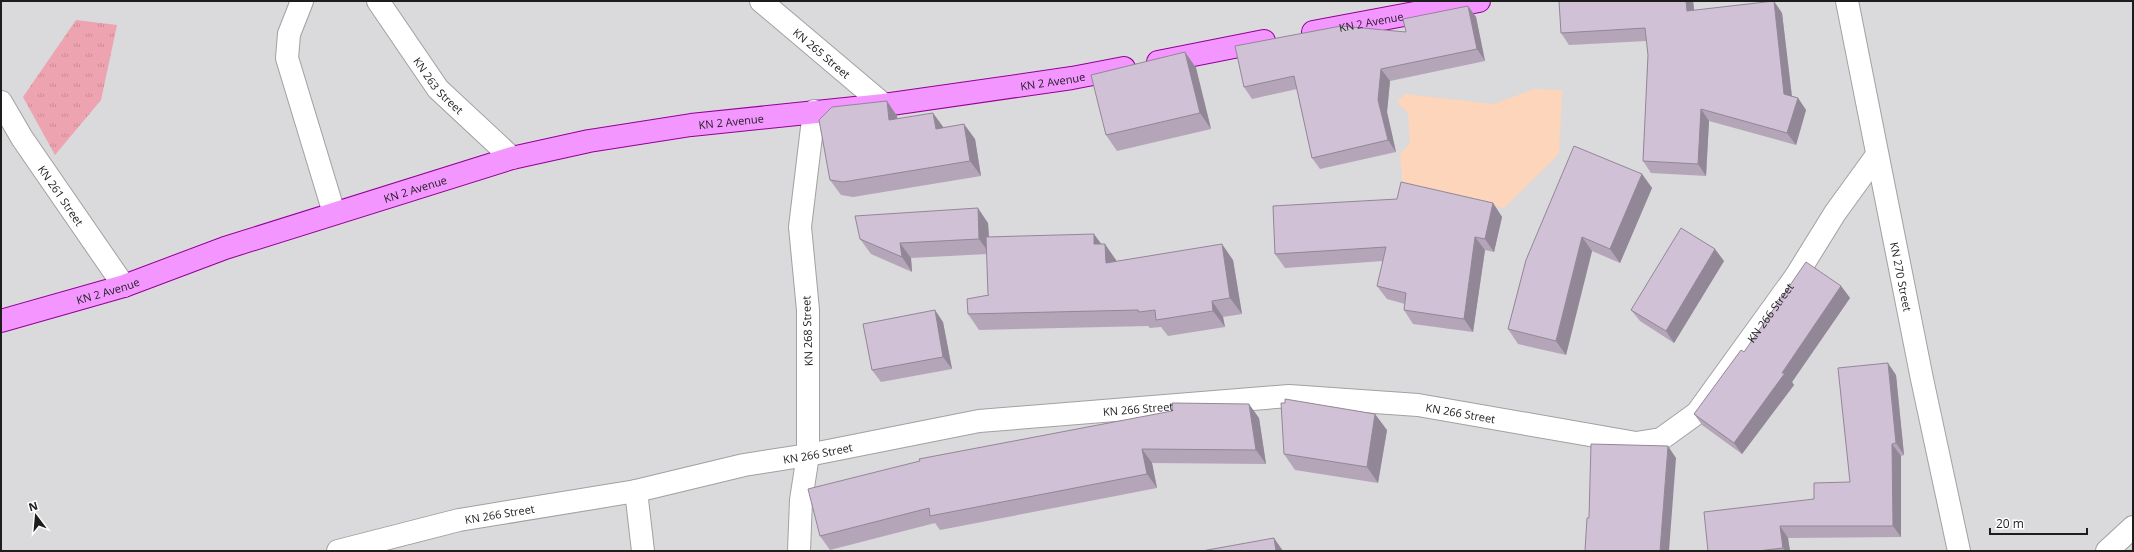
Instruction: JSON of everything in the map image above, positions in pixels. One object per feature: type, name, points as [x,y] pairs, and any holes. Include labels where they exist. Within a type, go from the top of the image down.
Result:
[{"type":"main road","name":"KN 2 Avenue","points":[[1,321],[124,286],[225,248],[512,158],[589,141],[691,125],[814,111],[884,105],[1072,78],[1479,1]]},
{"type":"street","points":[[302,1],[289,34],[287,58],[334,213]]},
{"type":"street","name":"KN 263 Street","points":[[378,1],[438,89],[512,158]]},
{"type":"street","name":"KN 265 Street","points":[[761,1],[884,105]]},
{"type":"street","name":"KN 270 Street","points":[[1847,1],[1877,155],[1959,551]]},
{"type":"street","name":"KN 261 Street","points":[[1,102],[22,138],[124,286]]},
{"type":"street","name":"KN 268 Street","points":[[799,551],[801,500],[808,455],[808,310],[800,227],[814,111]]},
{"type":"street","name":"KN 266 Street","points":[[338,551],[460,520],[636,491],[744,465],[808,455],[979,421],[1289,396],[1418,405],[1636,443],[1661,439],[1697,413],[1796,276],[1835,213],[1877,155]]},
{"type":"street","points":[[636,491],[643,551]]},
{"type":"street","points":[[2107,551],[2133,527]]},
{"type":"shaded area","points":[[1,1],[2133,1],[2133,551],[1,551]]},
{"type":"shaded area","points":[[1534,89],[1562,90],[1559,154],[1504,208],[1403,187],[1400,154],[1410,143],[1408,114],[1397,101],[1406,94],[1494,104]]},
{"type":"green space","points":[[76,20],[117,25],[101,100],[55,155],[23,97]]},
{"type":"building","points":[[1559,1],[1686,1],[1687,11],[1774,1],[1784,94],[1798,98],[1787,133],[1701,109],[1698,164],[1643,161],[1648,55],[1645,28],[1561,33]]},
{"type":"building","points":[[1468,6],[1477,49],[1381,69],[1378,100],[1388,140],[1312,158],[1294,76],[1244,87],[1235,46],[1341,26],[1406,32],[1403,19]]},
{"type":"building","points":[[1185,52],[1200,113],[1106,135],[1091,75]]},
{"type":"building","points":[[887,101],[889,120],[933,113],[936,129],[964,124],[970,161],[843,182],[830,180],[819,120],[832,107]]},
{"type":"building","points":[[1574,146],[1642,174],[1610,249],[1582,237],[1556,341],[1508,329],[1526,260]]},
{"type":"building","points":[[1401,182],[1493,203],[1485,239],[1475,237],[1464,319],[1404,310],[1406,293],[1377,286],[1386,247],[1275,254],[1273,206],[1397,199]]},
{"type":"building","points":[[978,208],[979,239],[900,243],[902,257],[860,239],[855,216]]},
{"type":"building","points":[[1681,228],[1715,249],[1666,331],[1631,310]]},
{"type":"building","points":[[1094,234],[1094,244],[1105,244],[1106,263],[1222,244],[1230,298],[1212,301],[1213,311],[1156,320],[1155,310],[1139,312],[1138,310],[968,314],[967,299],[989,295],[986,237]]},
{"type":"building","points":[[1806,262],[1841,286],[1782,373],[1785,373],[1734,443],[1694,414],[1741,350],[1744,352]]},
{"type":"building","points":[[935,310],[943,357],[872,370],[863,324]]},
{"type":"building","points":[[1888,363],[1896,443],[1892,444],[1893,526],[1780,526],[1783,548],[1758,551],[1708,551],[1704,512],[1814,499],[1814,483],[1850,482],[1838,368]]},
{"type":"building","points":[[1285,399],[1375,414],[1367,467],[1284,454],[1281,403],[1285,403]]},
{"type":"building","points":[[1172,403],[1249,404],[1256,450],[1142,449],[1147,474],[930,516],[929,508],[820,536],[808,489],[920,461],[919,459],[1172,411]]},
{"type":"building","points":[[1591,444],[1668,446],[1660,551],[1585,551],[1587,518],[1589,518]]},
{"type":"building","points":[[1274,538],[1276,551],[1202,551]]}]
